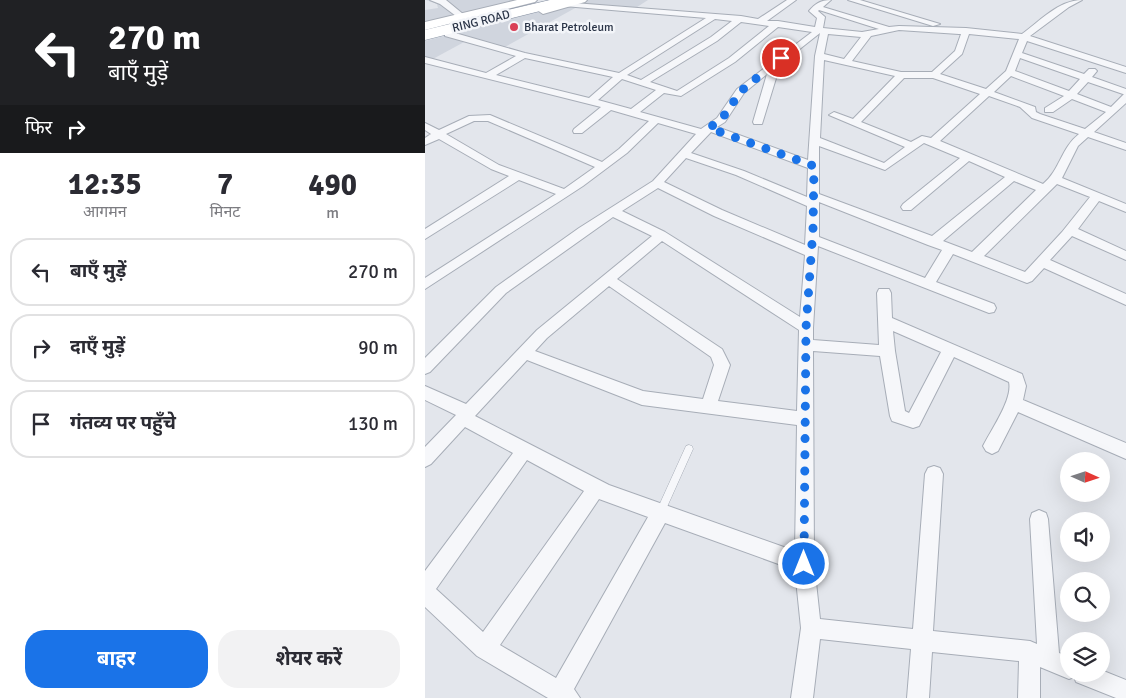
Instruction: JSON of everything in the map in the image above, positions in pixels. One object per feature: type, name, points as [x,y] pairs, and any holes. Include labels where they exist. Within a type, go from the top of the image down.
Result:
[{"type":"highway","name":"RING ROAD","points":[[425,30],[561,1]]},
{"type":"highway","name":"RING ROAD","points":[[425,35],[561,1]]},
{"type":"street","points":[[434,0],[443,2],[461,15]]},
{"type":"street","points":[[425,40],[561,1],[581,0]]},
{"type":"street","points":[[761,21],[792,0]]},
{"type":"street","points":[[802,698],[811,628],[804,564],[805,345],[813,239],[814,140],[819,45],[822,30],[821,17],[813,11],[827,0]]},
{"type":"street","points":[[852,0],[962,31]]},
{"type":"street","points":[[933,142],[1010,72],[1024,37],[1066,5],[1078,0]]},
{"type":"street","points":[[425,26],[461,15],[522,1]]},
{"type":"street","points":[[561,1],[741,18],[862,35],[899,28],[962,31],[1024,37],[1126,70]]},
{"type":"street","points":[[816,7],[890,30]]},
{"type":"street","points":[[591,101],[620,76],[715,16]]},
{"type":"street","points":[[643,83],[714,39],[741,18]]},
{"type":"street","points":[[448,34],[524,55],[620,76],[678,94],[732,60],[778,23]]},
{"type":"street","points":[[425,368],[501,290],[657,183],[706,131],[721,120],[741,91],[822,30]]},
{"type":"street","points":[[934,75],[959,52],[962,31]]},
{"type":"street","points":[[846,62],[868,34]]},
{"type":"street","points":[[1017,54],[1126,92]]},
{"type":"street","points":[[487,76],[524,55]]},
{"type":"street","points":[[819,56],[901,75],[934,75],[1031,109],[1031,113],[1036,116],[1126,147]]},
{"type":"street","points":[[425,60],[706,131],[814,166]]},
{"type":"street","points":[[1049,110],[1071,95],[1099,62]]},
{"type":"street","points":[[758,122],[772,75],[772,66]]},
{"type":"street","points":[[1010,72],[1113,111]]},
{"type":"street","points":[[855,123],[901,75]]},
{"type":"street","points":[[633,112],[663,89]]},
{"type":"street","points":[[974,258],[1056,179],[1073,144],[1113,111],[1126,97]]},
{"type":"street","points":[[578,132],[609,106]]},
{"type":"street","points":[[834,115],[913,146]]},
{"type":"street","points":[[425,142],[468,118],[479,116],[490,118],[602,166]]},
{"type":"street","points":[[425,284],[565,193],[623,152],[657,119]]},
{"type":"street","points":[[425,126],[495,167],[565,193]]},
{"type":"street","points":[[814,140],[885,167],[921,139],[933,142],[1044,189]]},
{"type":"street","points":[[683,154],[950,248],[1027,278],[1070,230],[1097,196]]},
{"type":"street","points":[[907,206],[968,157]]},
{"type":"street","points":[[425,235],[519,176]]},
{"type":"street","points":[[933,242],[1013,176]]},
{"type":"street","points":[[1056,179],[1126,208]]},
{"type":"street","points":[[657,183],[811,253]]},
{"type":"street","points":[[613,212],[661,235],[806,328]]},
{"type":"street","points":[[1070,230],[1126,256]]},
{"type":"street","points":[[425,459],[541,334],[661,235]]},
{"type":"street","points":[[813,239],[989,308]]},
{"type":"street","points":[[927,285],[950,248]]},
{"type":"street","points":[[1042,262],[1126,300]]},
{"type":"street","points":[[608,279],[717,353],[722,365],[708,407]]},
{"type":"street","points":[[884,293],[887,351],[898,416],[913,421],[950,350]]},
{"type":"street","points":[[887,322],[1016,378],[1018,386],[1014,403],[992,446]]},
{"type":"street","points":[[805,345],[887,351]]},
{"type":"street","points":[[523,353],[642,398],[805,419]]},
{"type":"street","points":[[425,393],[596,488],[660,514],[804,564]]},
{"type":"street","points":[[1014,403],[1126,451]]},
{"type":"street","points":[[425,588],[525,450]]},
{"type":"street","points":[[918,698],[934,474]]},
{"type":"street","points":[[485,648],[596,488]]},
{"type":"street","points":[[425,594],[485,648],[565,695],[660,514]]},
{"type":"street","points":[[1029,698],[1040,656],[1039,519]]},
{"type":"street","points":[[811,628],[922,640],[1040,656],[1060,664]]},
{"type":"street","points":[[1104,682],[1126,691]]},
{"type":"lane","points":[[660,514],[689,449]]},
{"type":"shaded area","points":[[426,0],[518,0],[425,23],[425,10],[438,8],[437,4]]},
{"type":"shaded area","points":[[585,0],[648,0],[634,9],[572,3]]},
{"type":"shaded area","points":[[564,5],[577,7],[505,47],[452,34]]},
{"type":"shaded area","points":[[448,35],[466,41],[431,60],[425,61],[425,41]]},
{"type":"place","name":"Bharat Petroleum","points":[[514,27]]},
{"type":"route","points":[[781,58],[741,91],[721,120],[709,128],[814,166],[813,229],[806,328],[804,564]]}]
